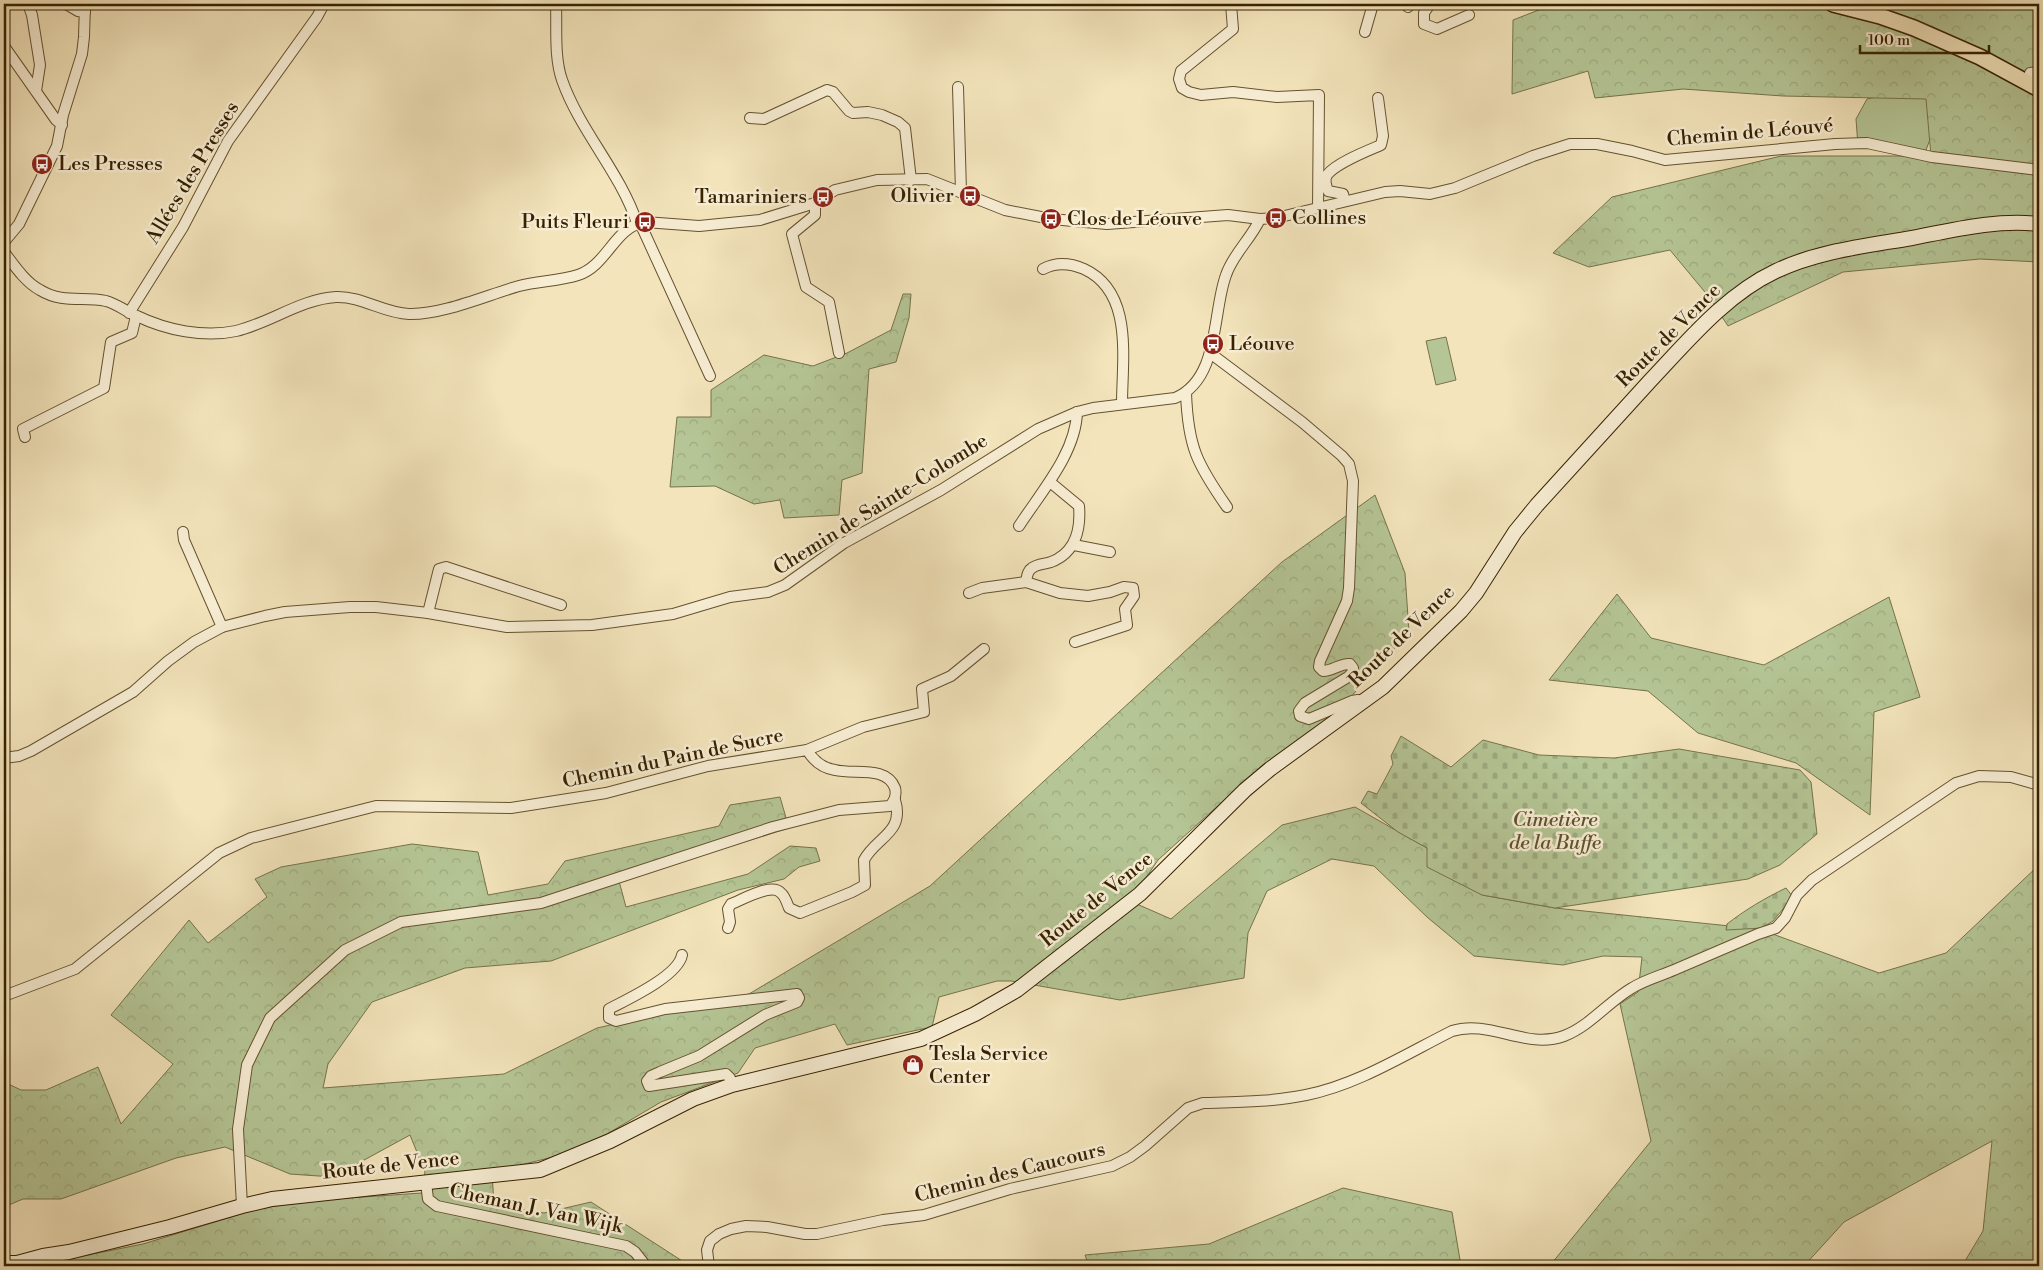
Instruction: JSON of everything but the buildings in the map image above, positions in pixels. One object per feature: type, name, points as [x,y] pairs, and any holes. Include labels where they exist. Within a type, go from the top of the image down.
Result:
[{"type":"main road","points":[[1834,4],[1880,16],[1914,28],[1980,56],[2039,89]]},
{"type":"main road","points":[[1868,4],[1942,30],[2037,77]]},
{"type":"main road","name":"Route de Vence","points":[[4,1254],[34,1257],[69,1252],[272,1199],[540,1170],[610,1141],[693,1099],[732,1084],[921,1039],[975,1014],[1016,990],[1140,894],[1244,790],[1383,687],[1449,624],[1476,593],[1515,532],[1537,505],[1702,326],[1719,310],[1758,280],[1777,270],[1804,260],[1846,249],[1952,230],[2008,223],[2039,224]]},
{"type":"main road","points":[[4,1263],[34,1257]]},
{"type":"street","points":[[28,4],[32,15],[40,65],[36,91]]},
{"type":"street","points":[[66,4],[78,12],[85,8]]},
{"type":"street","name":"Allées des Presses","points":[[25,437],[23,430],[104,388],[111,342],[132,333],[133,314],[228,141],[317,17],[324,4]]},
{"type":"street","points":[[556,4],[558,53],[562,79],[573,105],[612,170],[710,376]]},
{"type":"street","points":[[1231,4],[1233,29],[1181,71],[1179,79],[1182,88],[1201,95],[1233,92],[1277,97],[1319,95],[1318,208]]},
{"type":"street","points":[[1365,32],[1373,4]]},
{"type":"street","points":[[1430,4],[1424,13],[1424,24],[1437,29],[1470,14]]},
{"type":"street","points":[[4,242],[14,232],[57,146],[82,54],[85,8]]},
{"type":"street","points":[[4,46],[8,60],[36,91],[56,120],[62,124]]},
{"type":"street","points":[[2014,74],[2037,77]]},
{"type":"street","points":[[958,87],[961,192]]},
{"type":"street","points":[[750,118],[764,119],[827,90],[833,92],[848,111],[882,115],[898,122],[904,128],[911,180]]},
{"type":"street","points":[[1345,201],[1343,194],[1328,191],[1326,180],[1328,175],[1338,166],[1381,145],[1383,136],[1378,98]]},
{"type":"street","name":"Chemin de Léouvé","points":[[637,224],[699,226],[760,220],[815,202],[835,190],[877,180],[927,179],[1005,210],[1082,222],[1107,224],[1228,215],[1260,219],[1276,218],[1385,192],[1400,191],[1430,194],[1455,188],[1534,156],[1570,144],[1597,144],[1632,150],[1665,160],[1835,144],[1867,143],[1932,156],[2039,170]]},
{"type":"street","points":[[815,202],[814,214],[792,234],[806,287],[829,302],[839,353]]},
{"type":"street","points":[[1043,269],[1050,265],[1077,266],[1089,272],[1110,291],[1116,304],[1120,321],[1122,404],[1175,398],[1186,393],[1194,385],[1210,353],[1226,274],[1260,219]]},
{"type":"street","points":[[4,252],[31,284],[44,292],[61,298],[108,302],[170,329],[188,332],[226,333],[244,329],[326,298],[360,300],[399,314],[423,313],[518,286],[578,275],[595,265],[624,233],[637,224]]},
{"type":"street","points":[[1210,353],[1302,422],[1349,464],[1353,481],[1349,588],[1347,601],[1319,667],[1323,671],[1330,671],[1350,664],[1353,668],[1352,673],[1305,703],[1299,711],[1300,716],[1309,719],[1352,701],[1358,700],[1363,702]]},
{"type":"street","points":[[1186,393],[1190,442],[1198,463],[1227,507]]},
{"type":"street","name":"Chemin de Sainte-Colombe","points":[[4,758],[19,756],[31,751],[116,703],[142,685],[168,661],[222,627],[286,612],[350,607],[384,608],[507,626],[592,625],[673,614],[730,597],[768,592],[785,585],[844,543],[941,490],[1038,429],[1077,412],[1122,404]]},
{"type":"street","points":[[1019,526],[1050,482],[1073,438],[1077,412]]},
{"type":"street","points":[[1026,582],[1028,572],[1031,569],[1052,562],[1065,554],[1074,544],[1078,506],[1050,482]]},
{"type":"street","points":[[183,532],[184,540],[222,627]]},
{"type":"street","points":[[1074,544],[1110,552]]},
{"type":"street","points":[[428,613],[439,569],[446,567],[561,605]]},
{"type":"street","points":[[969,593],[982,588],[1026,582],[1060,593],[1088,596],[1124,587],[1133,588],[1134,596],[1125,609],[1127,625],[1075,642]]},
{"type":"street","points":[[807,750],[863,727],[924,712],[922,689],[951,676],[984,649]]},
{"type":"street","name":"Chemin du Pain de Sucre","points":[[4,996],[75,969],[219,853],[251,838],[376,806],[511,808],[606,793],[708,766],[807,750],[813,759],[834,770],[883,774],[891,780],[896,790],[895,800],[898,809],[895,825],[864,860],[865,885],[800,912],[789,908],[782,893],[769,889],[731,904],[728,909],[730,922],[728,928]]},
{"type":"street","name":"Chemin des Caucours","points":[[709,1266],[707,1250],[710,1241],[719,1234],[731,1229],[746,1226],[767,1227],[805,1234],[817,1234],[883,1220],[924,1215],[1010,1189],[1112,1166],[1130,1157],[1145,1146],[1188,1108],[1194,1105],[1283,1099],[1322,1091],[1369,1072],[1452,1031],[1465,1027],[1480,1028],[1530,1040],[1547,1040],[1564,1036],[1584,1025],[1632,988],[1776,928],[1785,918],[1797,895],[1812,880],[1956,783],[1979,776],[2003,776],[2039,785]]},
{"type":"street","points":[[242,1206],[238,1129],[247,1065],[270,1018],[345,950],[401,922],[541,903],[773,827],[839,810],[890,806],[895,800]]},
{"type":"street","points":[[682,955],[679,963],[652,987],[609,1009],[609,1018],[616,1020],[664,1009],[796,994],[799,998],[797,1002],[765,1015],[700,1056],[655,1074],[647,1081],[649,1086],[726,1074],[732,1084]]},
{"type":"street","name":"Cheman J. Van Wijk","points":[[426,1183],[428,1199],[437,1206],[626,1246],[635,1252],[646,1266]]},
{"type":"street","name":"Route de Vence","points":[[4,1259],[34,1257]]},
{"type":"green space","points":[[1554,4],[2039,4],[2039,262],[1980,259],[1843,272],[1728,326],[1709,297],[1670,250],[1589,267],[1553,253],[1612,197],[1781,156],[1931,156],[1926,99],[1783,96],[1683,89],[1595,98],[1588,71],[1512,94],[1513,20]]},
{"type":"green space","points":[[1903,91],[1932,93],[1935,126],[1923,158],[1858,146],[1856,119],[1867,99]]},
{"type":"green space","points":[[903,294],[911,294],[909,318],[896,362],[869,369],[862,473],[842,480],[839,515],[784,518],[780,500],[754,504],[715,486],[670,487],[677,417],[711,417],[711,390],[764,355],[813,366],[847,353],[891,330]]},
{"type":"green space","points":[[1446,337],[1456,380],[1436,385],[1426,341]]},
{"type":"green space","points":[[1375,495],[1405,573],[1409,632],[1323,728],[1264,764],[1158,860],[1130,901],[1171,919],[1282,825],[1355,807],[1427,848],[1482,895],[1555,908],[1759,929],[1879,973],[1946,953],[2039,865],[2039,1266],[1962,1266],[1983,1231],[1992,1141],[1844,1222],[1804,1266],[1538,1266],[1552,1263],[1651,1141],[1620,1004],[1638,992],[1642,957],[1603,956],[1563,965],[1474,956],[1427,917],[1374,866],[1332,859],[1267,891],[1248,933],[1244,978],[1120,1000],[1011,981],[997,981],[939,997],[932,1027],[847,1045],[835,1024],[755,1048],[738,1073],[661,1102],[607,1134],[561,1155],[492,1172],[494,1205],[544,1213],[591,1202],[690,1266],[32,1266],[143,1244],[260,1208],[318,1200],[422,1193],[425,1172],[410,1135],[333,1177],[290,1174],[225,1147],[176,1158],[61,1199],[23,1199],[4,1207],[4,1082],[21,1090],[46,1090],[98,1067],[121,1124],[173,1064],[111,1015],[189,920],[208,943],[267,897],[255,879],[281,867],[412,844],[478,852],[488,895],[548,884],[565,861],[719,826],[730,805],[780,797],[789,828],[619,881],[626,907],[748,874],[790,846],[816,848],[820,861],[799,867],[784,879],[738,890],[551,961],[465,968],[372,1002],[328,1064],[323,1088],[504,1074],[597,1028],[749,994],[930,886],[1282,562]]},
{"type":"green space","points":[[1617,594],[1651,638],[1764,665],[1889,597],[1920,697],[1874,712],[1870,815],[1796,763],[1698,733],[1648,691],[1549,680]]},
{"type":"green space","name":"Cimetière de la Buffe","points":[[1401,736],[1451,767],[1483,740],[1539,755],[1614,758],[1679,749],[1800,770],[1811,782],[1817,834],[1780,865],[1748,879],[1555,908],[1482,895],[1427,867],[1427,848],[1398,832],[1361,803],[1368,791],[1377,794],[1393,764],[1391,756]]},
{"type":"green space","points":[[1786,888],[1793,897],[1773,921],[1762,928],[1726,930],[1727,924],[1741,914]]},
{"type":"green space","points":[[1343,1188],[1452,1212],[1461,1266],[1089,1266],[1085,1255],[1209,1244]]},
{"type":"place","name":"Les Presses","points":[[42,164]]},
{"type":"place","name":"Olivier","points":[[970,196]]},
{"type":"place","name":"Tamariniers","points":[[823,197]]},
{"type":"place","name":"Collines","points":[[1276,218]]},
{"type":"place","name":"Clos de Léouve","points":[[1051,219]]},
{"type":"place","name":"Puits Fleuri","points":[[645,222]]},
{"type":"place","name":"Léouve","points":[[1213,344]]},
{"type":"place","name":"Tesla Service Center","points":[[913,1065]]}]
